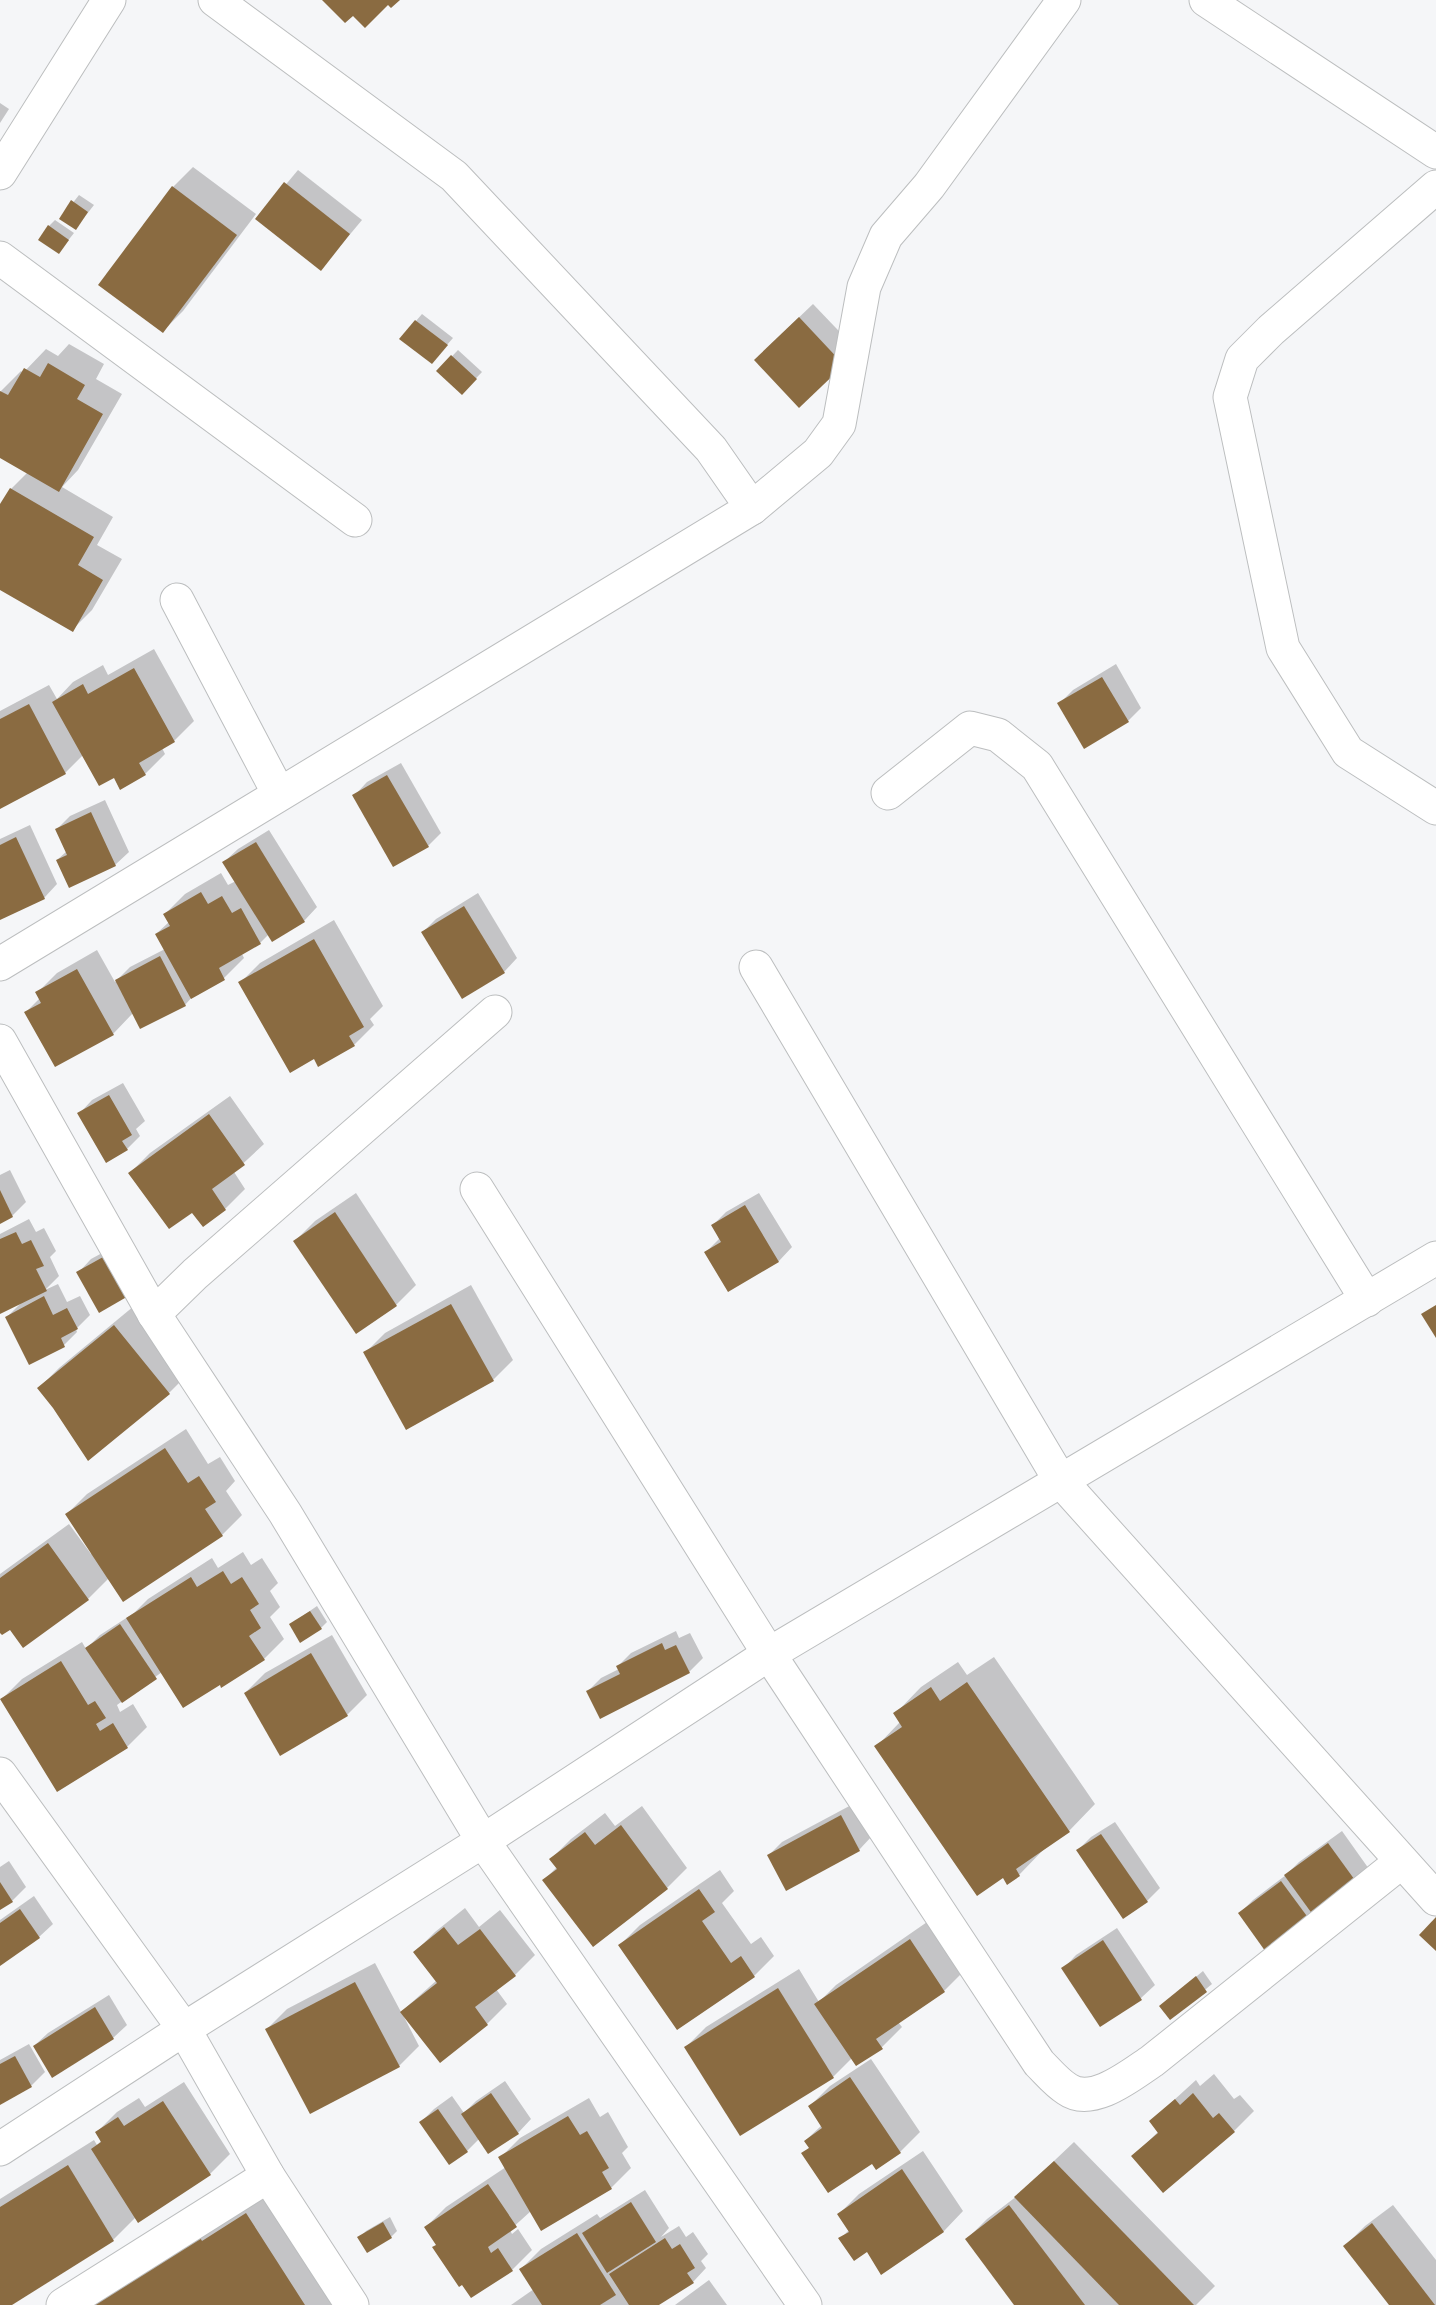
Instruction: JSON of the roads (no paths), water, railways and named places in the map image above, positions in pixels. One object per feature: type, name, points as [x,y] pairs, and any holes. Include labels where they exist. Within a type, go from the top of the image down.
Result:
[{"type":"street","points":[[0,173],[109,0]]},
{"type":"street","points":[[215,0],[453,176],[711,448],[752,508]]},
{"type":"street","points":[[0,964],[752,508],[818,453],[839,424],[864,287],[886,236],[929,186],[1064,0]]},
{"type":"street","points":[[1206,0],[1436,153]]},
{"type":"street","points":[[1436,187],[1271,330],[1242,359],[1230,397],[1283,648],[1348,752],[1436,808]]},
{"type":"street","points":[[0,258],[355,520]]},
{"type":"street","points":[[177,600],[279,794]]},
{"type":"street","points":[[888,793],[970,728],[998,735],[1037,766],[1367,1300]]},
{"type":"street","points":[[756,967],[1060,1480],[1436,1899]]},
{"type":"street","points":[[154,1314],[195,1274],[495,1012]]},
{"type":"street","points":[[0,1041],[154,1314],[285,1513],[483,1841],[805,2305]]},
{"type":"street","points":[[477,1190],[769,1654],[1039,2063],[1068,2091],[1091,2095],[1114,2086],[1152,2061],[1401,1862]]},
{"type":"street","points":[[0,2149],[184,2029],[483,1841],[769,1654],[1436,1258]]},
{"type":"street","points":[[0,1774],[184,2029],[268,2176],[351,2305]]},
{"type":"street","points":[[63,2305],[268,2176]]}]
